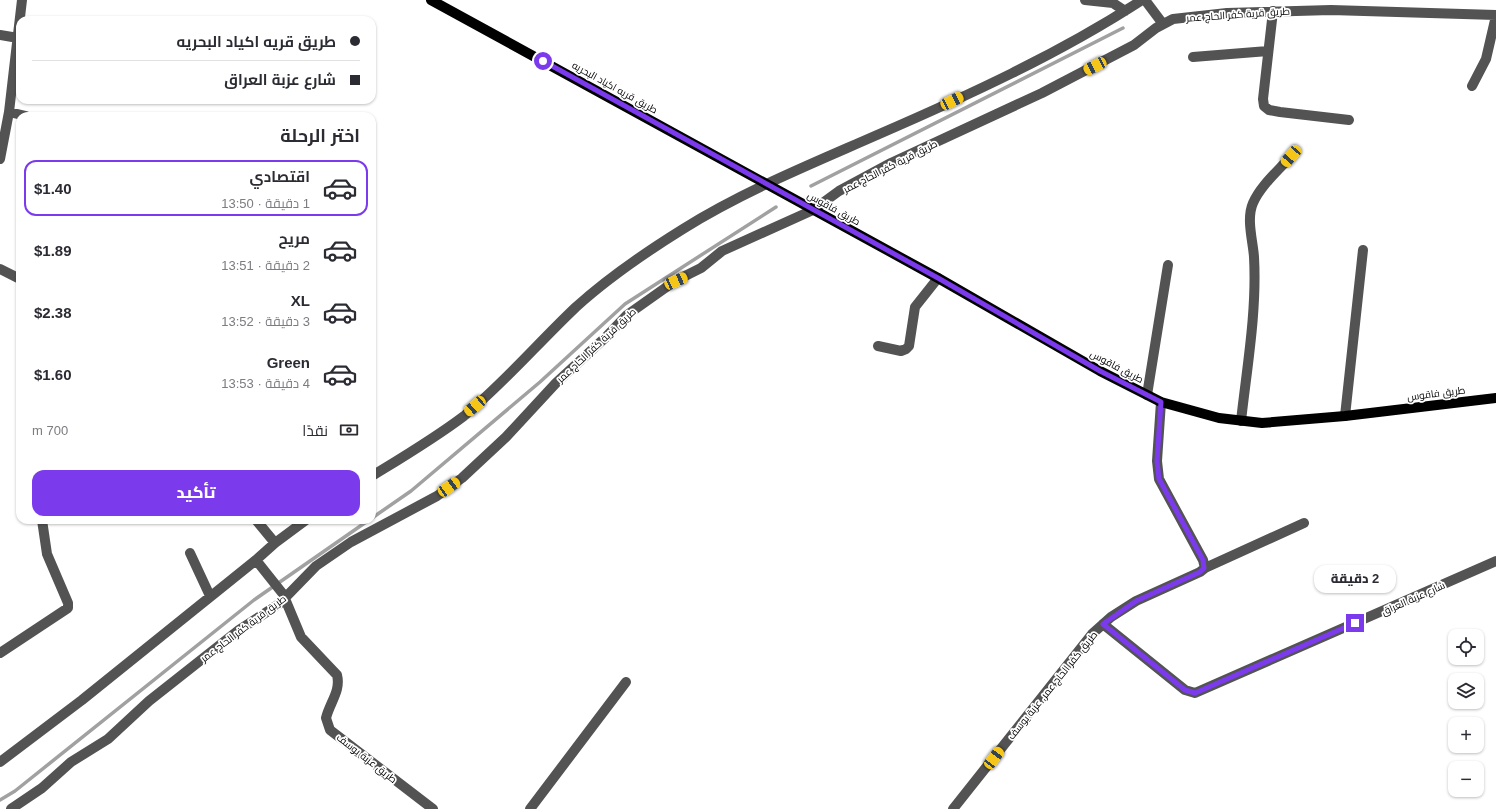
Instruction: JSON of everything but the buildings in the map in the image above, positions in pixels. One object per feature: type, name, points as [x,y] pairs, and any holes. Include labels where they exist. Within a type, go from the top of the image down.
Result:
[{"type":"main road","name":"طريق قريه اكياد البحريه","points":[[431,0],[767,184]]},
{"type":"main road","name":"طريق فاقوس","points":[[767,184],[938,278],[1100,371],[1161,402],[1198,413],[1241,421],[1262,423],[1345,416],[1496,398]]},
{"type":"street","points":[[20,16],[22,0]]},
{"type":"street","points":[[1085,0],[1113,3],[1125,11]]},
{"type":"street","points":[[376,473],[463,416],[487,396],[576,307],[627,267],[707,214],[767,184],[937,108],[1037,60],[1142,0]]},
{"type":"street","points":[[1145,0],[1163,24]]},
{"type":"street","name":"طريق قرية كفر الحاج عمر","points":[[12,809],[42,788],[71,762],[108,739],[149,701],[284,596],[307,574],[351,542],[437,496],[462,478],[506,437],[556,383],[638,305],[676,281],[701,268],[722,251],[813,210],[839,191],[891,163],[1042,93],[1134,45],[1163,24],[1184,17],[1273,11],[1331,10],[1496,16]]},
{"type":"street","points":[[1273,11],[1263,99],[1264,106],[1269,110],[1280,112],[1349,120]]},
{"type":"street","points":[[1472,86],[1486,59],[1496,16]]},
{"type":"street","points":[[0,35],[16,38]]},
{"type":"street","points":[[1193,58],[1268,51]]},
{"type":"street","points":[[0,159],[9,112],[16,54]]},
{"type":"street","points":[[9,112],[16,114]]},
{"type":"street","points":[[1241,421],[1255,290],[1250,216],[1253,204],[1260,192],[1291,156]]},
{"type":"street","points":[[1345,416],[1363,250]]},
{"type":"street","points":[[1147,395],[1168,265]]},
{"type":"street","points":[[0,269],[16,277]]},
{"type":"street","points":[[878,346],[901,351],[906,350],[909,346],[915,308],[938,278]]},
{"type":"street","points":[[1161,402],[1157,461],[1159,479],[1203,560],[1204,568]]},
{"type":"street","name":"طريق كفر الحاج عمر, عزبة يوسف","points":[[953,809],[1073,655],[1103,624],[1136,601],[1200,572],[1204,568],[1304,523]]},
{"type":"street","points":[[0,653],[68,608],[68,603],[47,554],[43,524]]},
{"type":"street","points":[[259,524],[275,542]]},
{"type":"street","points":[[0,762],[82,700],[256,560],[275,542],[300,524]]},
{"type":"street","points":[[190,553],[210,596]]},
{"type":"street","name":"طريق عزبة يوسف","points":[[256,560],[284,596],[301,637],[337,675],[339,682],[338,690],[326,718],[330,730],[433,809]]},
{"type":"street","name":"شارع عزبة العراق","points":[[1103,624],[1185,690],[1195,693],[1496,561]]},
{"type":"street","points":[[530,809],[626,682]]},
{"type":"waterway","points":[[811,186],[1123,28]]},
{"type":"waterway","points":[[376,515],[411,491],[540,382],[625,304],[776,207]]},
{"type":"waterway","points":[[0,800],[15,791],[254,600],[363,524]]},
{"type":"route","points":[[543,61],[938,278],[1100,371],[1161,402],[1157,461],[1159,479],[1203,560],[1205,564],[1204,568],[1200,572],[1136,601],[1103,624],[1185,690],[1190,693],[1195,693],[1355,623]]}]
